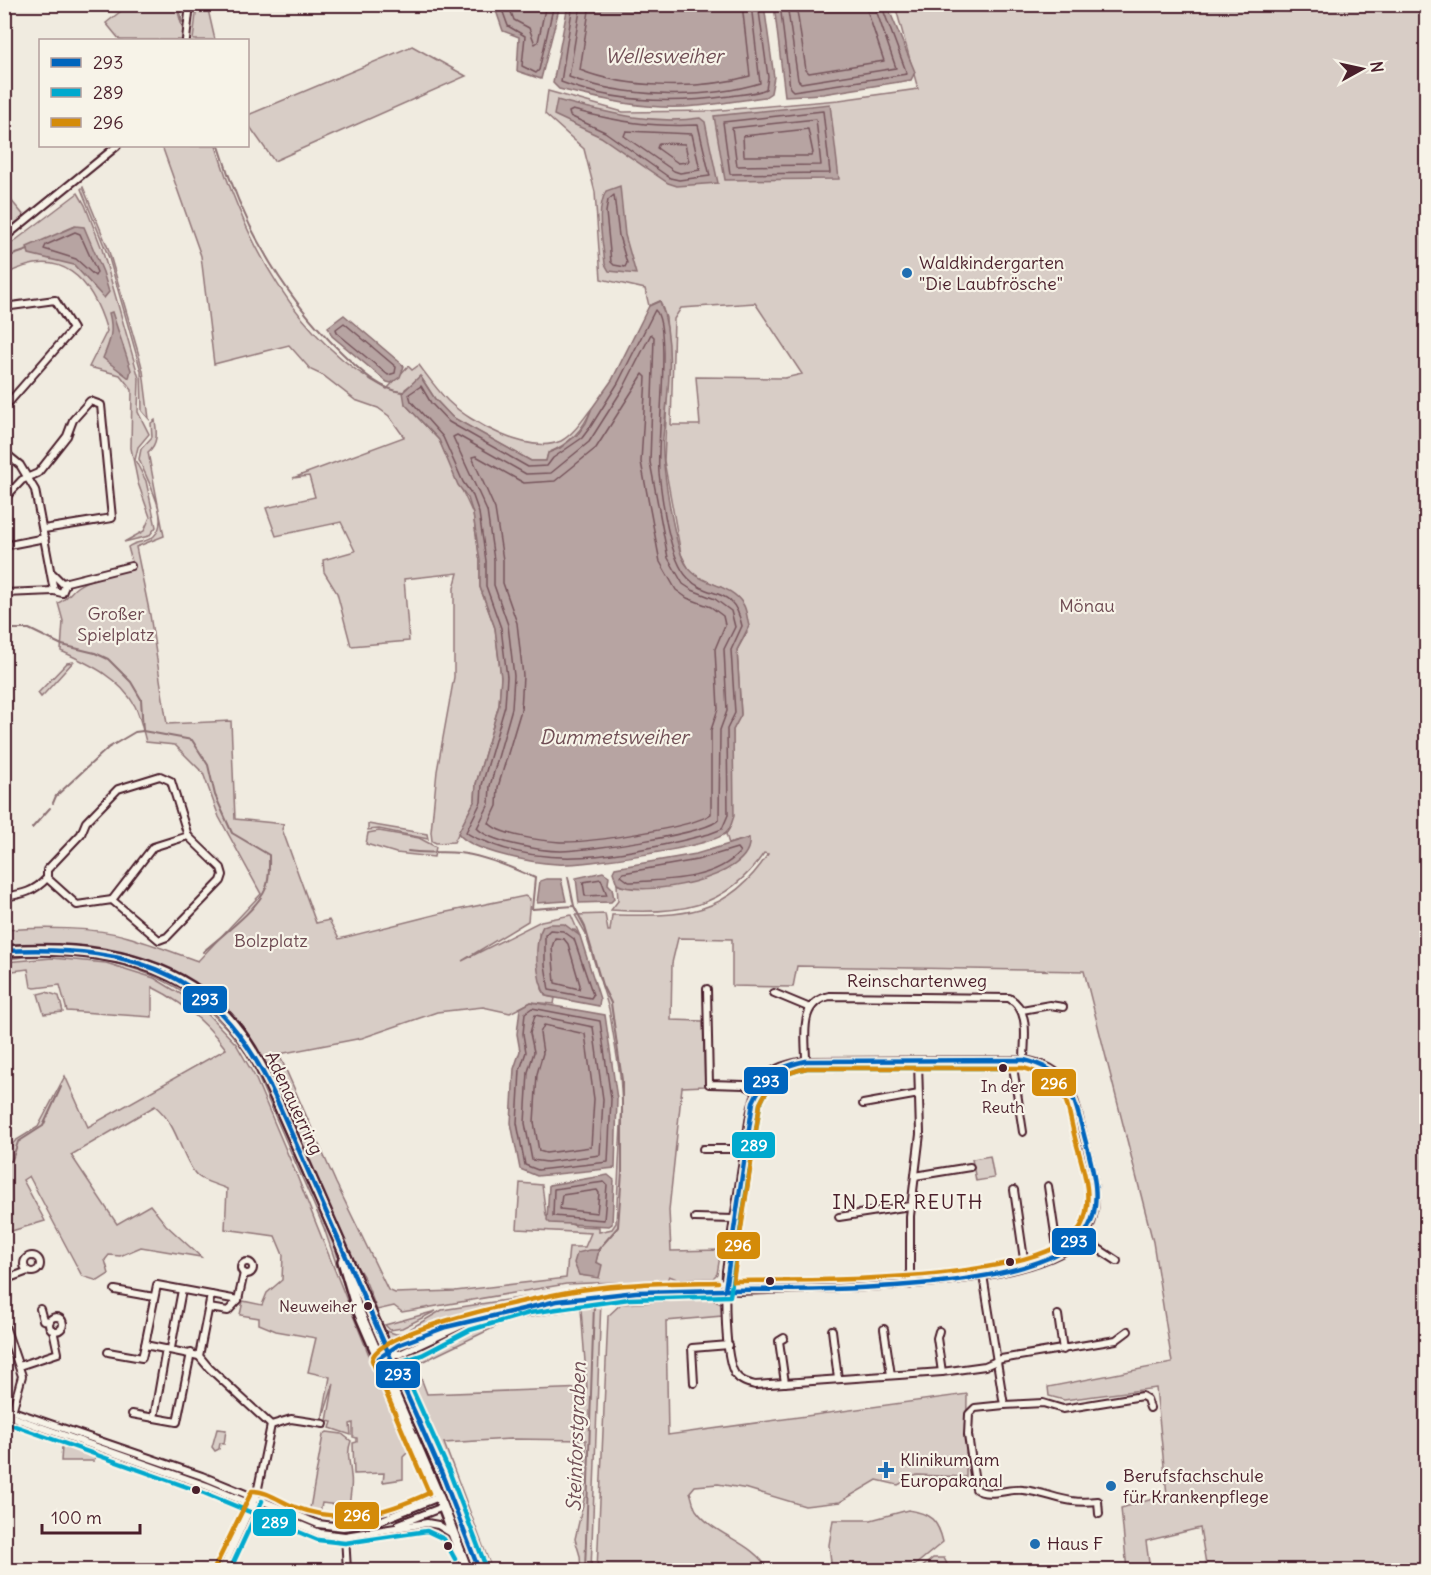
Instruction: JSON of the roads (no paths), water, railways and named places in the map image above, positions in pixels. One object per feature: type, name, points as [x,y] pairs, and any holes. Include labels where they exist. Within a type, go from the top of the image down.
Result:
[{"type":"main road","name":"Adenauerring","points":[[4,951],[73,949],[133,960],[183,982],[218,1008],[255,1055],[333,1230],[356,1305],[451,1498],[479,1570]]},
{"type":"main road","name":"Adenauerring","points":[[383,1356],[467,1570]]},
{"type":"main road","points":[[441,1502],[451,1498]]},
{"type":"street","points":[[186,39],[190,4]]},
{"type":"street","points":[[4,238],[116,147]]},
{"type":"street","points":[[4,307],[55,300],[73,329],[4,408]]},
{"type":"street","points":[[4,499],[22,480],[38,473],[67,436],[73,420],[90,400],[101,405],[112,518],[44,529]]},
{"type":"street","points":[[4,452],[29,477],[35,490],[54,591]]},
{"type":"street","points":[[4,546],[45,538]]},
{"type":"street","points":[[63,583],[131,566]]},
{"type":"street","points":[[4,593],[54,591],[60,593],[63,591],[63,583],[52,573]]},
{"type":"street","points":[[4,897],[33,891],[47,878],[47,870],[81,834],[86,822],[118,789],[160,776],[171,781],[188,836],[220,868],[223,878],[167,937],[159,940],[152,937],[112,900]]},
{"type":"street","points":[[47,878],[77,905],[112,900],[153,847],[188,836]]},
{"type":"street","points":[[706,989],[709,1084],[744,1085],[757,1090]]},
{"type":"street","points":[[774,993],[810,1008],[806,1019],[806,1061]]},
{"type":"street","name":"Reinschartenweg","points":[[810,1008],[819,999],[830,996],[1002,996],[1015,1001],[1022,1010]]},
{"type":"street","points":[[1024,1060],[1022,1010],[1050,1005],[1063,1007]]},
{"type":"street","points":[[1012,1060],[1023,1132]]},
{"type":"street","points":[[383,1356],[396,1346],[442,1328],[582,1297],[725,1290],[910,1284],[982,1275],[1025,1266],[1058,1254],[1082,1238],[1093,1214],[1096,1195],[1074,1099],[1070,1087],[1056,1072],[1038,1062],[1024,1060],[806,1061],[778,1067],[769,1073],[757,1090],[745,1149],[725,1290],[730,1365],[743,1382],[755,1385],[942,1372],[979,1367],[996,1360],[1116,1340],[1128,1330]]},
{"type":"street","points":[[910,1284],[910,1206],[919,1141],[918,1061]]},
{"type":"street","points":[[863,1104],[919,1094]]},
{"type":"street","points":[[703,1149],[745,1149]]},
{"type":"street","points":[[915,1176],[970,1167]]},
{"type":"street","points":[[1048,1186],[1058,1254]]},
{"type":"street","points":[[1014,1190],[1025,1266]]},
{"type":"street","points":[[838,1217],[910,1206]]},
{"type":"street","points":[[695,1218],[734,1219]]},
{"type":"street","points":[[1082,1238],[1117,1261]]},
{"type":"street","points":[[4,1280],[28,1271]]},
{"type":"street","points":[[209,1308],[228,1311],[238,1300],[244,1273]]},
{"type":"street","points":[[982,1275],[1004,1405]]},
{"type":"street","points":[[108,1352],[142,1358],[157,1285],[238,1300]]},
{"type":"street","points":[[115,1290],[154,1296]]},
{"type":"street","points":[[154,1418],[182,1290]]},
{"type":"street","points":[[200,1356],[211,1295]]},
{"type":"street","points":[[40,1309],[44,1320],[50,1321],[55,1317],[62,1321],[60,1329],[53,1330]]},
{"type":"street","points":[[1058,1316],[1063,1350]]},
{"type":"street","points":[[19,1366],[58,1353],[50,1321]]},
{"type":"street","points":[[4,1323],[22,1376],[9,1414]]},
{"type":"street","points":[[884,1329],[891,1375]]},
{"type":"street","points":[[832,1330],[838,1379]]},
{"type":"street","points":[[939,1331],[937,1338],[942,1372]]},
{"type":"street","points":[[784,1338],[779,1341],[785,1383]]},
{"type":"street","points":[[145,1345],[200,1356],[209,1368],[272,1425]]},
{"type":"street","points":[[694,1383],[692,1348],[729,1345]]},
{"type":"street","points":[[132,1414],[177,1422],[191,1353]]},
{"type":"street","points":[[1099,1514],[1098,1501],[1076,1503],[1025,1490],[984,1493],[976,1490],[968,1435],[969,1414],[975,1408],[1043,1403],[1063,1409],[1142,1396],[1147,1399],[1150,1408]]},
{"type":"street","points":[[4,1408],[9,1414],[122,1446],[307,1521],[343,1527],[372,1524],[441,1502]]},
{"type":"street","points":[[272,1425],[291,1419],[324,1424]]},
{"type":"street","points":[[222,1570],[253,1501],[272,1425]]},
{"type":"street","points":[[253,1501],[303,1527],[345,1536],[427,1523],[438,1525],[454,1536]]},
{"type":"street","points":[[384,1530],[441,1502]]},
{"type":"street","points":[[345,1536],[347,1570]]},
{"type":"water","points":[[494,5],[560,5],[541,79],[517,71],[519,37],[503,31]]},
{"type":"water","name":"Wellesweiher","points":[[568,5],[764,5],[774,77],[771,93],[765,97],[713,104],[661,107],[610,101],[559,89],[553,83]]},
{"type":"water","points":[[774,5],[887,5],[915,72],[911,80],[823,94],[785,96]]},
{"type":"water","points":[[557,100],[645,119],[700,118],[705,122],[718,183],[677,186],[668,183],[601,137],[554,115]]},
{"type":"water","points":[[830,104],[839,179],[725,180],[714,116]]},
{"type":"water","points":[[620,186],[625,235],[636,274],[609,271],[605,264],[601,208],[606,191]]},
{"type":"water","points":[[75,226],[84,227],[103,272],[109,292],[104,298],[74,265],[29,254],[27,247]]},
{"type":"water","name":"Dummetsweiher","points":[[660,301],[665,317],[669,351],[663,437],[664,463],[679,548],[683,559],[696,575],[737,596],[744,606],[749,626],[737,650],[741,715],[733,730],[734,816],[727,832],[717,838],[698,844],[617,859],[557,864],[519,859],[489,851],[465,840],[458,833],[475,800],[476,784],[499,705],[501,677],[495,628],[480,587],[480,561],[473,514],[468,498],[458,485],[439,440],[405,404],[403,392],[420,376],[435,399],[452,417],[531,461],[546,461],[548,453],[560,448],[578,434],[586,423],[592,408],[612,380],[649,306]]},
{"type":"water","points":[[112,312],[131,370],[129,378],[103,358],[108,347],[111,325],[109,313]]},
{"type":"water","points":[[344,315],[404,366],[400,377],[391,383],[387,382],[332,336],[328,327]]},
{"type":"water","points":[[749,838],[746,853],[734,865],[716,875],[694,882],[670,887],[629,888],[617,884],[613,872],[615,868],[696,854]]},
{"type":"water","points":[[603,872],[609,876],[608,884],[612,888],[614,899],[611,902],[579,903],[576,878]]},
{"type":"water","points":[[561,879],[566,901],[537,903],[540,881]]},
{"type":"water","points":[[564,924],[580,936],[600,999],[599,1006],[546,996],[538,971],[537,951],[543,926]]},
{"type":"water","points":[[531,1002],[605,1015],[617,1099],[615,1168],[537,1176],[520,1169],[511,1123],[514,1069],[520,1051],[517,1034],[520,1008]]},
{"type":"water","points":[[608,1175],[614,1180],[612,1224],[609,1226],[550,1223],[547,1220],[549,1185]]},
{"type":"water","points":[[599,1250],[596,1262],[602,1265],[599,1278],[579,1275],[574,1263],[577,1253]]},
{"type":"waterway","name":"Steinforstgraben","points":[[178,4],[182,22]]},
{"type":"waterway","name":"Steinforstgraben","points":[[219,147],[240,204],[267,258],[283,283],[320,331],[362,372],[386,387],[403,392]]},
{"type":"waterway","points":[[4,258],[28,250]]},
{"type":"waterway","points":[[4,629],[29,629],[62,645],[95,653],[108,659],[131,682],[141,699],[143,731]]},
{"type":"waterway","points":[[53,803],[56,796],[108,748],[135,732],[143,731],[192,740],[208,765],[215,795],[232,833],[269,855],[268,880],[262,896],[238,922],[203,952]]},
{"type":"waterway","points":[[32,828],[50,808]]},
{"type":"waterway","points":[[408,851],[459,853],[488,859],[535,878],[532,909],[574,906]]},
{"type":"waterway","name":"Steinforstgraben","points":[[568,877],[574,906],[585,927],[602,985],[611,1003],[622,1080],[622,1172],[618,1227],[598,1250]]},
{"type":"waterway","points":[[4,1165],[12,1160],[18,1142],[43,1126],[61,1087]]},
{"type":"waterway","name":"Steinforstgraben","points":[[585,1570],[594,1305]]},
{"type":"place","name":"Waldkindergarten \"Die Laubfrösche\"","points":[[907,273]]},
{"type":"place","name":"In der Reuth","points":[[1003,1068]]},
{"type":"place","name":"Neuweiher","points":[[368,1306]]},
{"type":"place","name":"Klinikum am Europakanal","points":[[886,1470]]},
{"type":"place","name":"Berufsfachschule für Krankenpflege","points":[[1111,1486]]},
{"type":"place","name":"Haus F","points":[[1035,1544]]},
{"type":"district","name":"IN DER REUTH","points":[[908,1202]]},
{"type":"park label","name":"Mönau","points":[[1087,606]]},
{"type":"park label","name":"Großer Spielplatz","points":[[116,624]]},
{"type":"park label","name":"Bolzplatz","points":[[271,941]]}]
